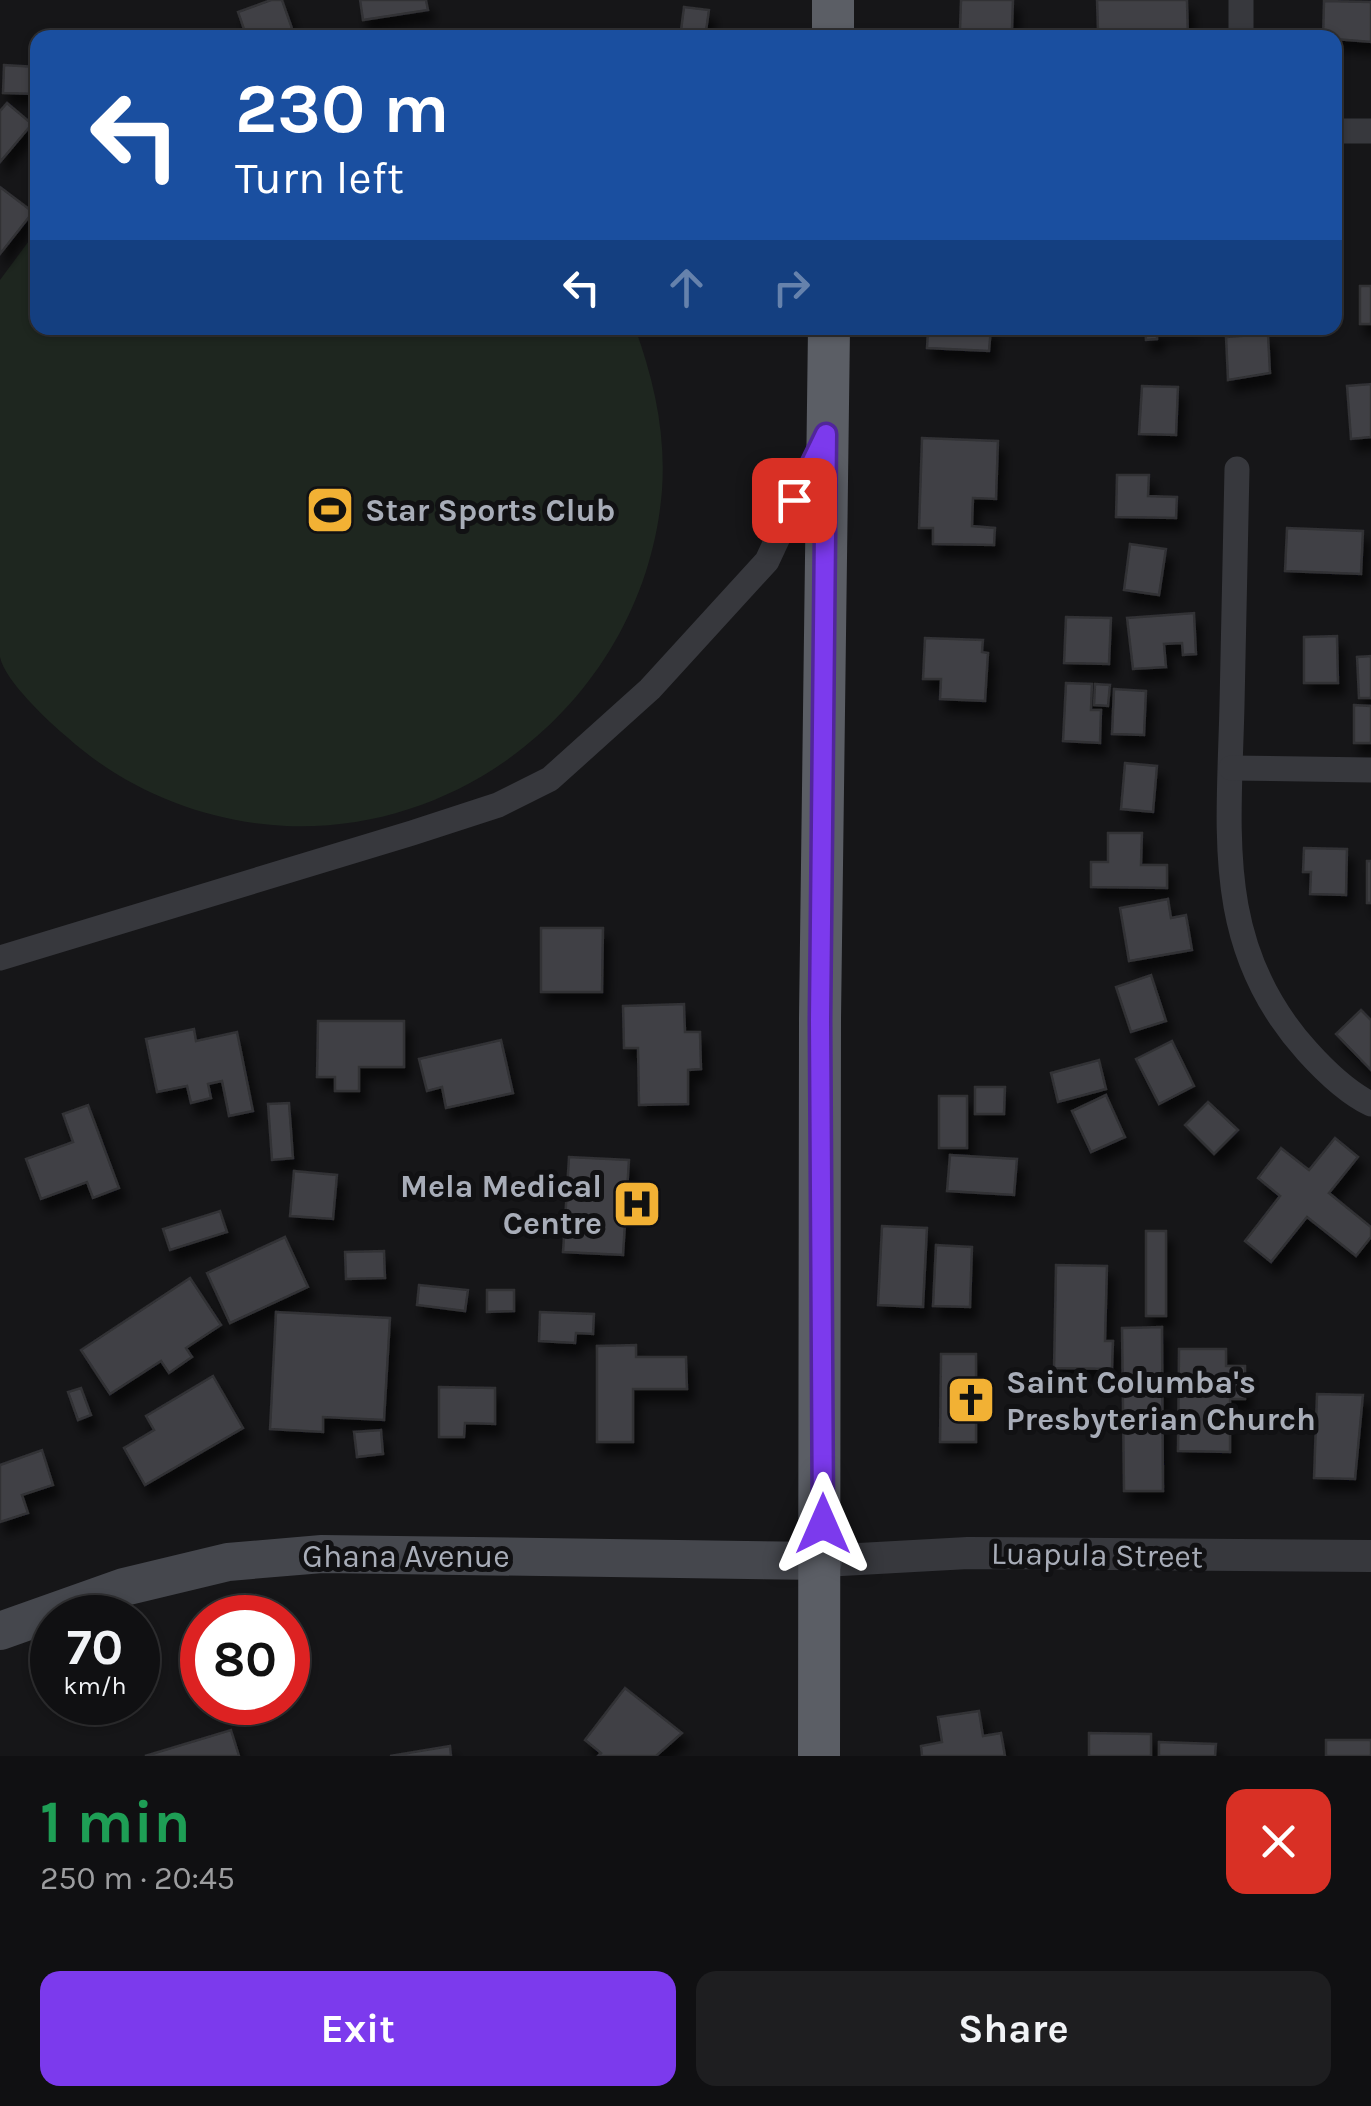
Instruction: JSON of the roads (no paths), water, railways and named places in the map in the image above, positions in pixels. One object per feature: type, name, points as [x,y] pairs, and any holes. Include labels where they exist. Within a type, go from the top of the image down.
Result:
[{"type":"highway","points":[[833,0],[833,30]]},
{"type":"highway","points":[[820,1756],[820,1020],[829,335]]},
{"type":"main road","name":"Ghana Avenue","points":[[0,1632],[142,1583],[228,1562],[322,1554],[823,1561]]},
{"type":"street","points":[[1241,0],[1241,30]]},
{"type":"street","points":[[1342,131],[1371,131]]},
{"type":"street","points":[[0,958],[412,833],[498,805],[550,779],[650,690],[767,561],[826,434]]},
{"type":"street","points":[[1237,469],[1227,834],[1246,955],[1265,996],[1292,1034],[1325,1071],[1371,1104]]},
{"type":"street","points":[[1231,768],[1371,770]]},
{"type":"street","name":"Luapula Street","points":[[823,1561],[968,1553],[1371,1556]]},
{"type":"place","name":"Star Sports Club","points":[[330,510]]},
{"type":"place","name":"Mela Medical Centre","points":[[637,1204]]},
{"type":"place","name":"Saint Columba's Presbyterian Church","points":[[971,1400]]}]
